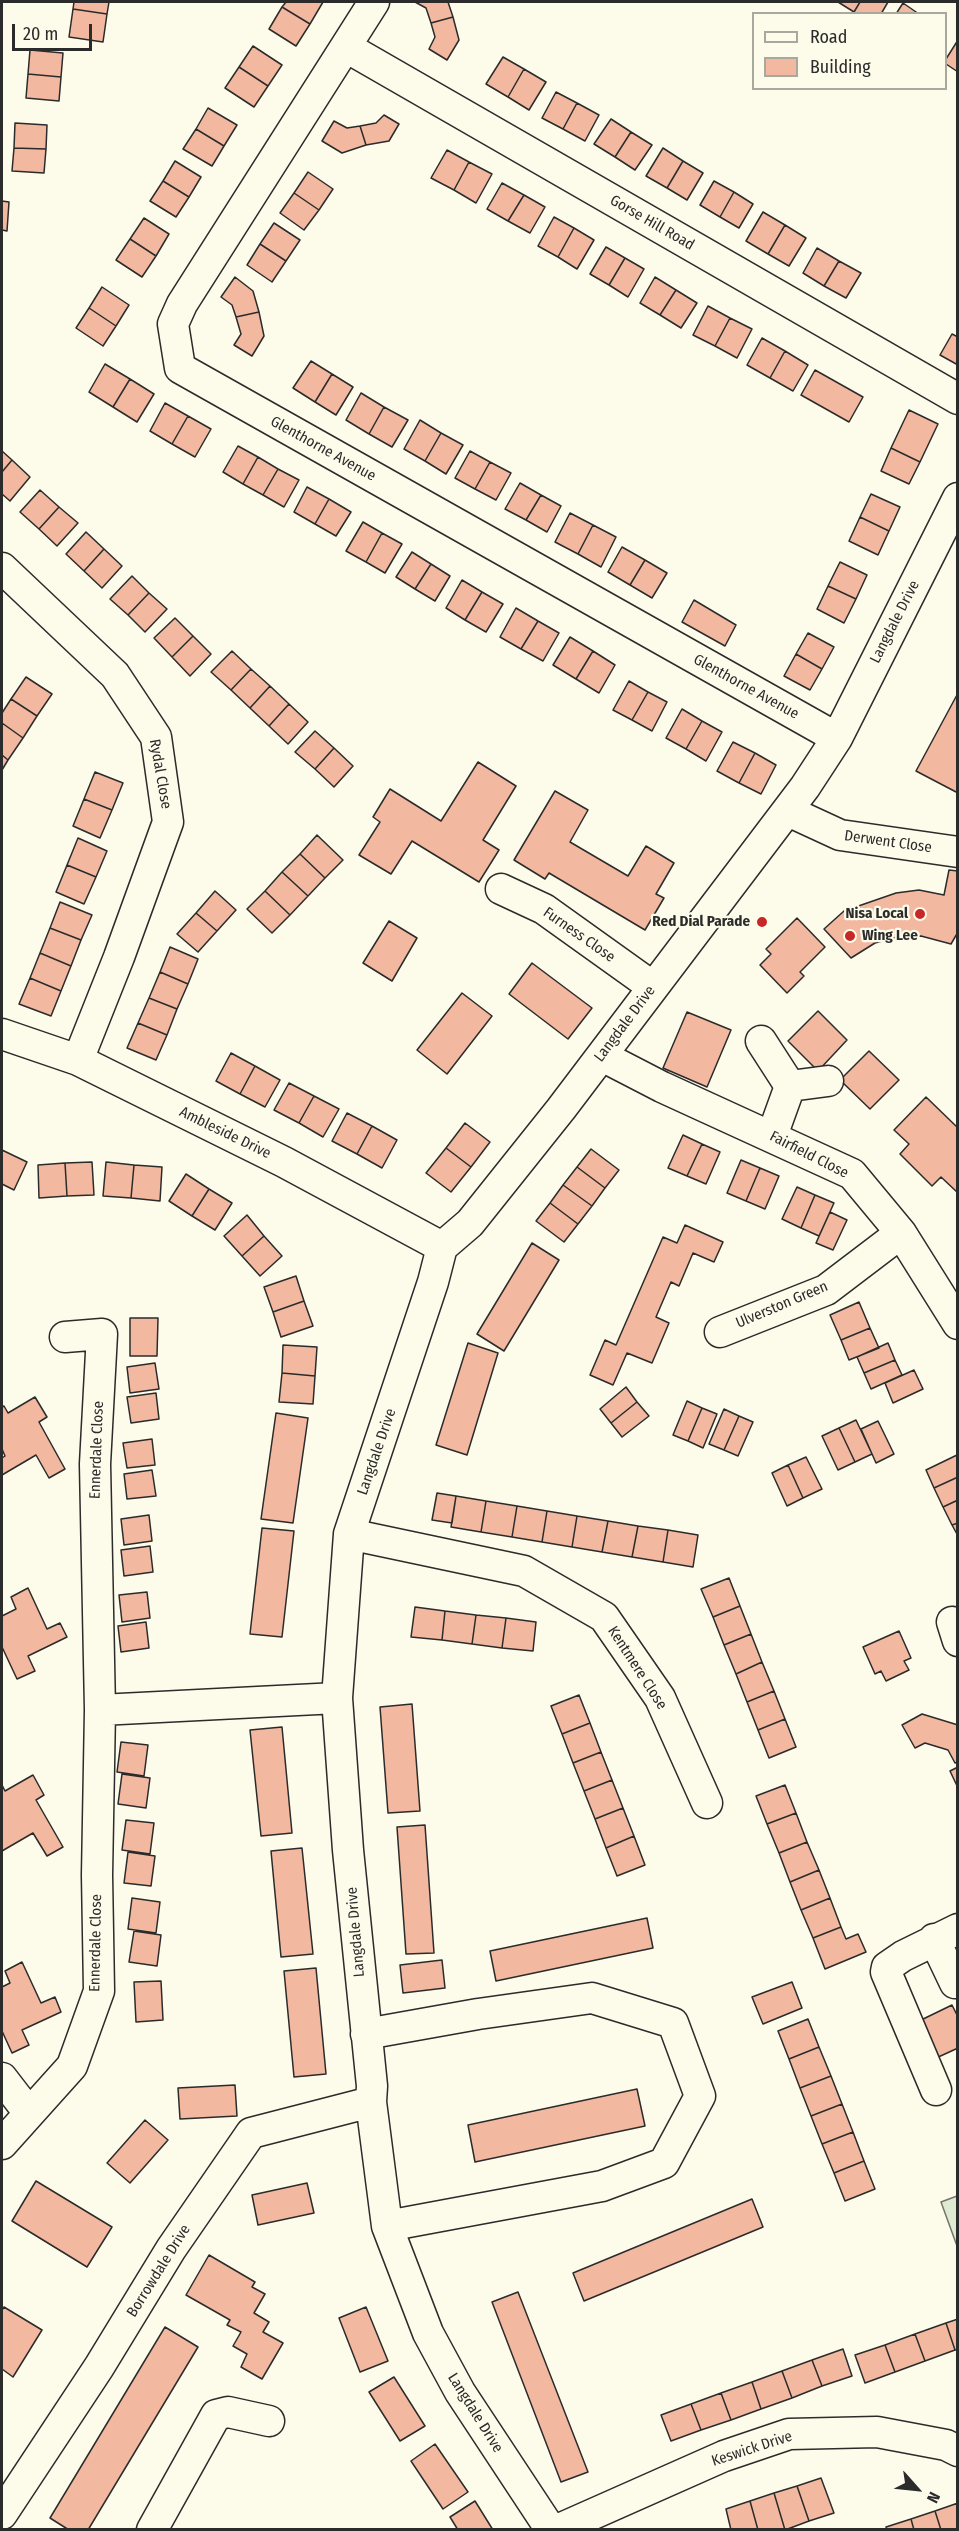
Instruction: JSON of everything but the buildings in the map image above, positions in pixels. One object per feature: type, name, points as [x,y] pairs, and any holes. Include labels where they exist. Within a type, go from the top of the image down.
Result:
[{"type":"street","name":"Glenthorne Avenue","points":[[374,2],[182,304],[173,324],[180,368],[837,738]]},
{"type":"street","name":"Gorse Hill Road","points":[[346,47],[957,399]]},
{"type":"street","name":"Langdale Drive","points":[[551,2529],[460,2392],[433,2343],[411,2292],[387,2226],[371,2102],[372,2086],[337,1698],[349,1534],[433,1282],[442,1247],[470,1223],[602,1056],[788,811],[837,738],[957,498]]},
{"type":"street","name":"Rydal Close","points":[[2,568],[115,675],[156,737],[168,822],[78,1060]]},
{"type":"street","name":"Derwent Close","points":[[788,811],[840,835],[957,852]]},
{"type":"street","name":"Furness Close","points":[[501,889],[544,909],[653,987]]},
{"type":"street","name":"Ambleside Drive","points":[[2,1034],[78,1060],[284,1162],[442,1247]]},
{"type":"street","points":[[761,1041],[790,1086]]},
{"type":"street","name":"Fairfield Close","points":[[602,1056],[662,1087],[852,1174],[948,1291],[957,1324]]},
{"type":"street","points":[[790,1086],[828,1081]]},
{"type":"street","points":[[772,1136],[790,1086]]},
{"type":"street","name":"Ulverston Green","points":[[720,1332],[826,1290],[901,1233]]},
{"type":"street","name":"Ennerdale Close","points":[[2,2144],[72,2066],[99,1990],[97,1875],[100,1710],[95,1464],[102,1334],[65,1337]]},
{"type":"street","name":"Kentmere Close","points":[[349,1534],[525,1571],[604,1617],[660,1698],[707,1803]]},
{"type":"street","points":[[100,1710],[337,1698]]},
{"type":"street","points":[[936,2090],[886,1972],[887,1967],[903,1956],[946,1934],[955,1983]]},
{"type":"street","points":[[366,2034],[478,2014],[592,1998],[673,2023],[700,2096],[664,2163],[602,2186],[387,2226]]},
{"type":"street","points":[[2,2078],[29,2113]]},
{"type":"street","name":"Borrowdale Drive","points":[[7,2529],[2,2515],[99,2367],[171,2249],[251,2133],[371,2102]]},
{"type":"street","points":[[152,2529],[216,2415],[228,2412],[269,2421]]},
{"type":"street","name":"Keswick Drive","points":[[557,2529],[724,2456],[789,2434],[877,2432],[946,2445],[957,2451]]},
{"type":"green space","points":[[957,2196],[957,2246],[941,2202]]},
{"type":"place","name":"Nisa Local","points":[[920,914]]},
{"type":"place","name":"Red Dial Parade","points":[[762,922]]},
{"type":"place","name":"Wing Lee","points":[[850,936]]}]
